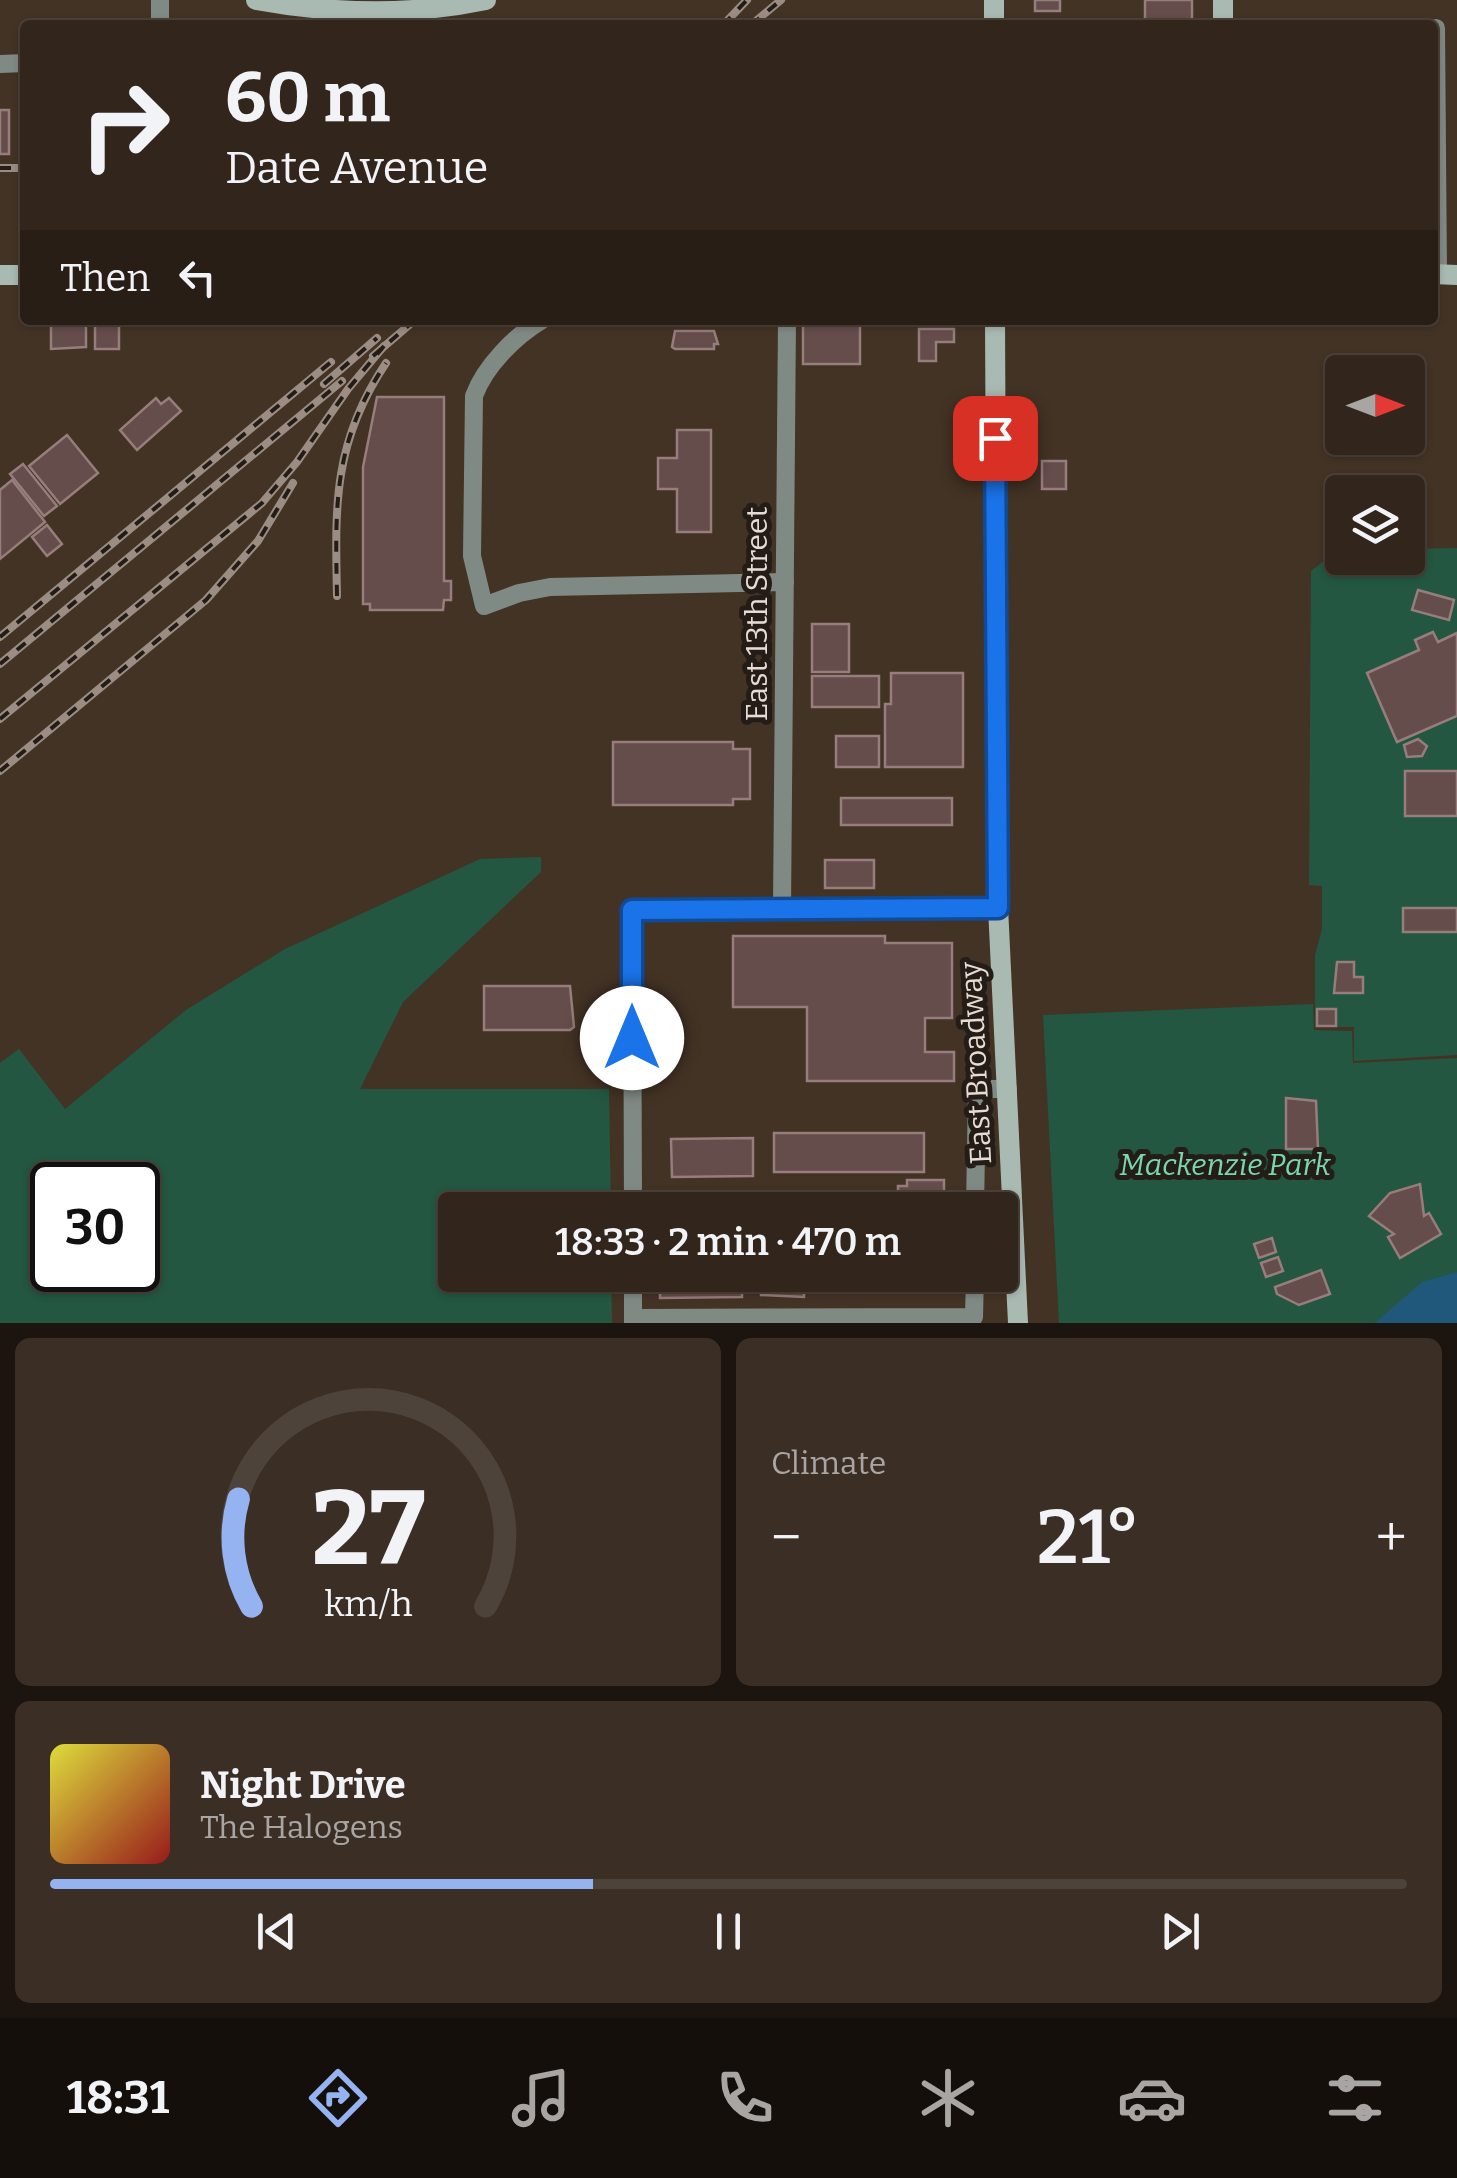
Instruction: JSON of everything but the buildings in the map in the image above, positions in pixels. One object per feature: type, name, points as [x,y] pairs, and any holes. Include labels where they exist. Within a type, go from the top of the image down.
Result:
[{"type":"main road","points":[[256,0],[362,12],[427,9],[486,0]]},
{"type":"main road","name":"East Broadway","points":[[995,325],[998,908],[1018,1323]]},
{"type":"street","points":[[1438,151],[1442,274]]},
{"type":"street","points":[[536,325],[512,344],[480,380],[474,396],[472,556],[484,606],[550,587],[784,582]]},
{"type":"street","name":"East 13th Street","points":[[782,909],[787,325]]},
{"type":"street","points":[[633,1192],[632,910],[998,908]]},
{"type":"street","points":[[976,1192],[977,1089],[1008,1089]]},
{"type":"street","points":[[633,1292],[633,1320],[974,1317],[975,1292]]},
{"type":"green space","points":[[1457,548],[1457,1055],[1354,1061],[1354,1027],[1315,1027],[1315,955],[1322,929],[1322,886],[1309,885],[1311,571],[1325,560],[1325,575],[1425,575],[1425,549]]},
{"type":"green space","points":[[541,857],[541,872],[403,1002],[360,1089],[609,1089],[611,1192],[438,1192],[438,1292],[611,1292],[612,1323],[0,1323],[0,1063],[19,1049],[65,1109],[186,1010],[285,949],[480,859]]},
{"type":"green space","name":"Mackenzie Park","points":[[1313,1004],[1314,1030],[1352,1031],[1353,1063],[1457,1058],[1457,1323],[1059,1323],[1043,1015]]},
{"type":"water","points":[[1457,1272],[1457,1323],[1375,1323],[1422,1282]]},
{"type":"railway","points":[[728,20],[747,0]]},
{"type":"railway","points":[[757,20],[781,0]]},
{"type":"railway","points":[[0,168],[20,168]]},
{"type":"railway","points":[[373,356],[409,325]]},
{"type":"railway","points":[[324,384],[377,338]]},
{"type":"railway","points":[[0,719],[262,503],[384,346]]},
{"type":"railway","points":[[0,637],[331,362]]},
{"type":"railway","points":[[337,596],[336,532],[341,475],[356,420],[386,363]]},
{"type":"railway","points":[[0,664],[342,381]]},
{"type":"railway","points":[[0,771],[206,600],[258,541],[293,483]]},
{"type":"route","points":[[632,1038],[632,910],[998,908],[995,438]]}]
